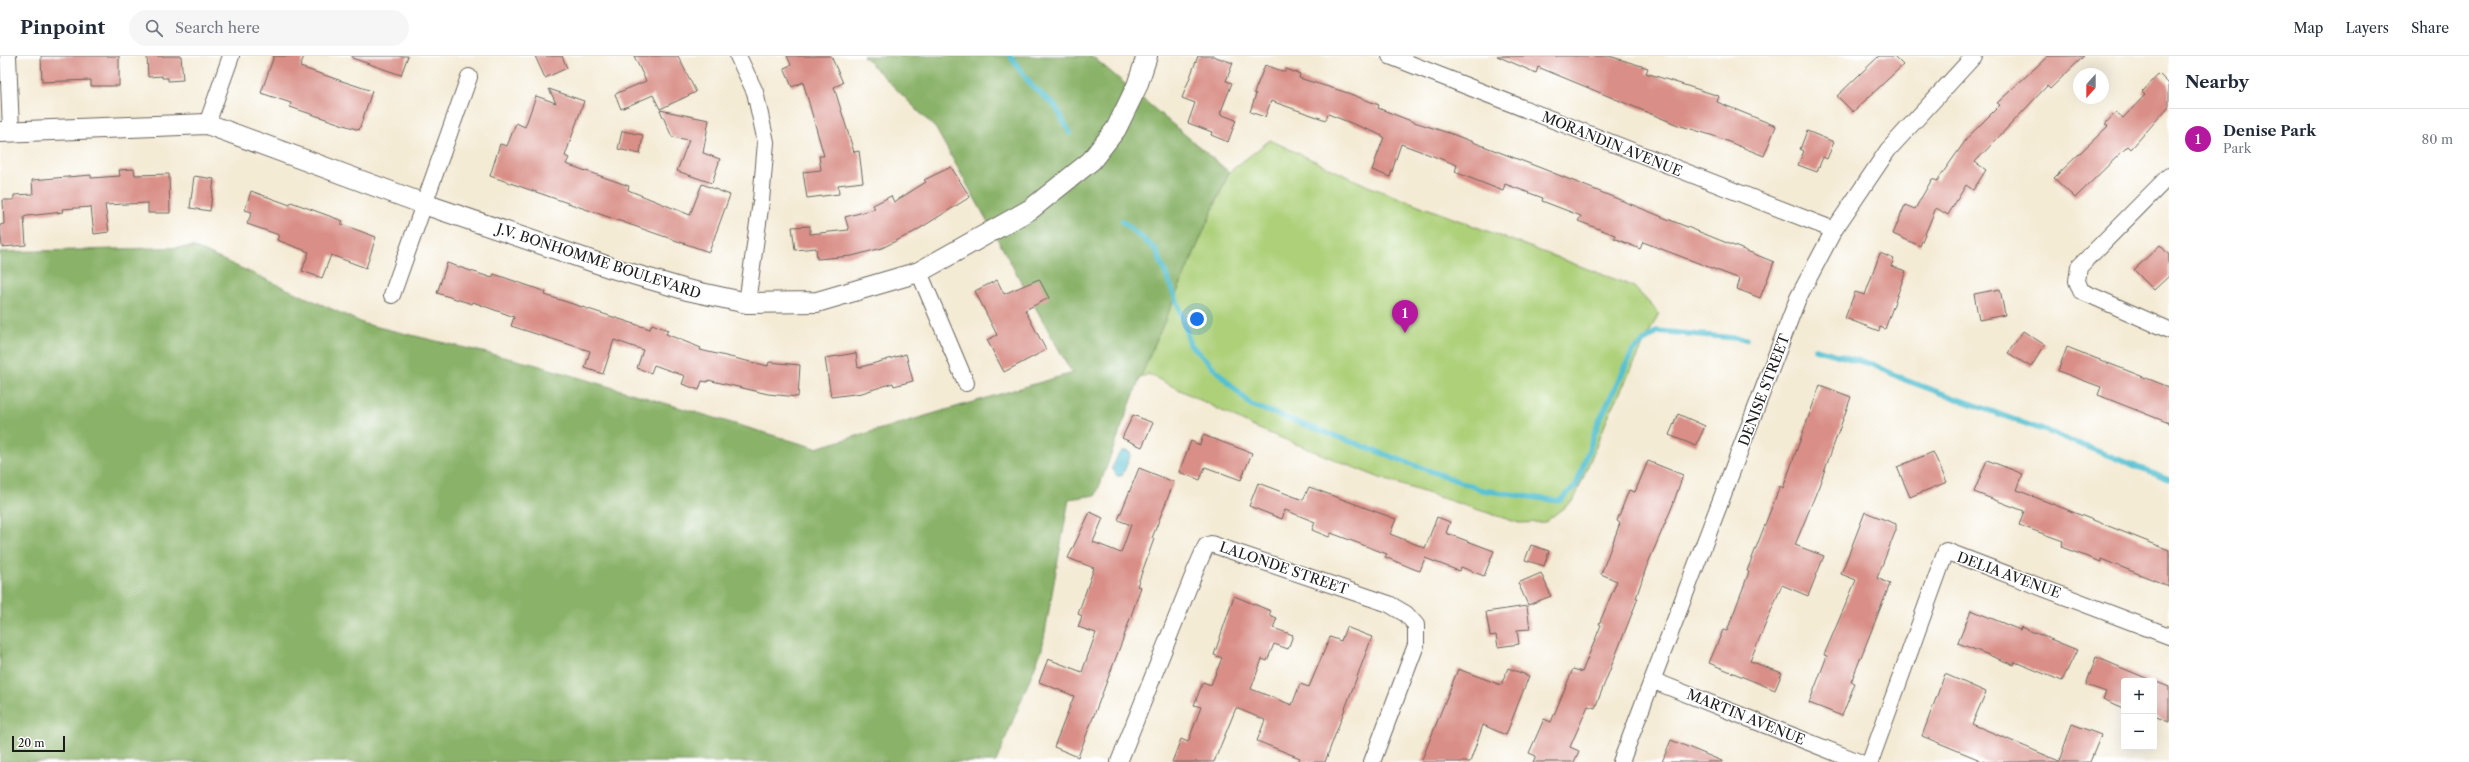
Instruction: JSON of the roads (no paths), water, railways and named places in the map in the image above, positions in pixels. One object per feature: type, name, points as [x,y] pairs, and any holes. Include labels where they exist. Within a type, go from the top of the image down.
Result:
[{"type":"street","points":[[8,56],[5,132],[207,124],[231,56]]},
{"type":"street","points":[[738,56],[755,92],[766,142],[761,201],[747,303]]},
{"type":"street","name":"J.V. BONHOMME BOULEVARD","points":[[207,124],[424,204],[612,268],[687,290],[747,303],[816,302],[919,272],[1031,209],[1091,160],[1116,129],[1148,56]]},
{"type":"street","name":"MORANDIN AVENUE","points":[[1390,56],[1834,230]]},
{"type":"street","name":"DENISE STREET","points":[[1622,762],[1798,298],[1834,230],[1888,150],[1974,56]]},
{"type":"street","points":[[392,295],[469,77]]},
{"type":"street","points":[[2169,176],[2079,267],[2077,281],[2081,291],[2169,330]]},
{"type":"street","points":[[919,272],[966,383]]},
{"type":"street","name":"LALONDE STREET","points":[[1120,762],[1195,571],[1206,546],[1211,544],[1389,604],[1406,614],[1416,625],[1416,645],[1372,762]]},
{"type":"street","name":"DELIA AVENUE","points":[[1870,762],[1946,551],[2169,636]]},
{"type":"street","name":"MARTIN AVENUE","points":[[1654,681],[1859,762]]},
{"type":"water","points":[[1122,451],[1128,451],[1131,454],[1122,476],[1117,476],[1112,468],[1118,455]]},
{"type":"waterway","points":[[1010,56],[1032,86],[1055,106],[1070,133]]},
{"type":"waterway","points":[[1122,221],[1156,250],[1178,304],[1190,344],[1251,405],[1482,490],[1559,501],[1576,486],[1599,421],[1633,351],[1657,331],[1746,339]]},
{"type":"waterway","points":[[1815,349],[1874,365],[1905,380],[2043,430],[2169,479]]},
{"type":"place","name":"Denise Park","points":[[1405,333]]}]
